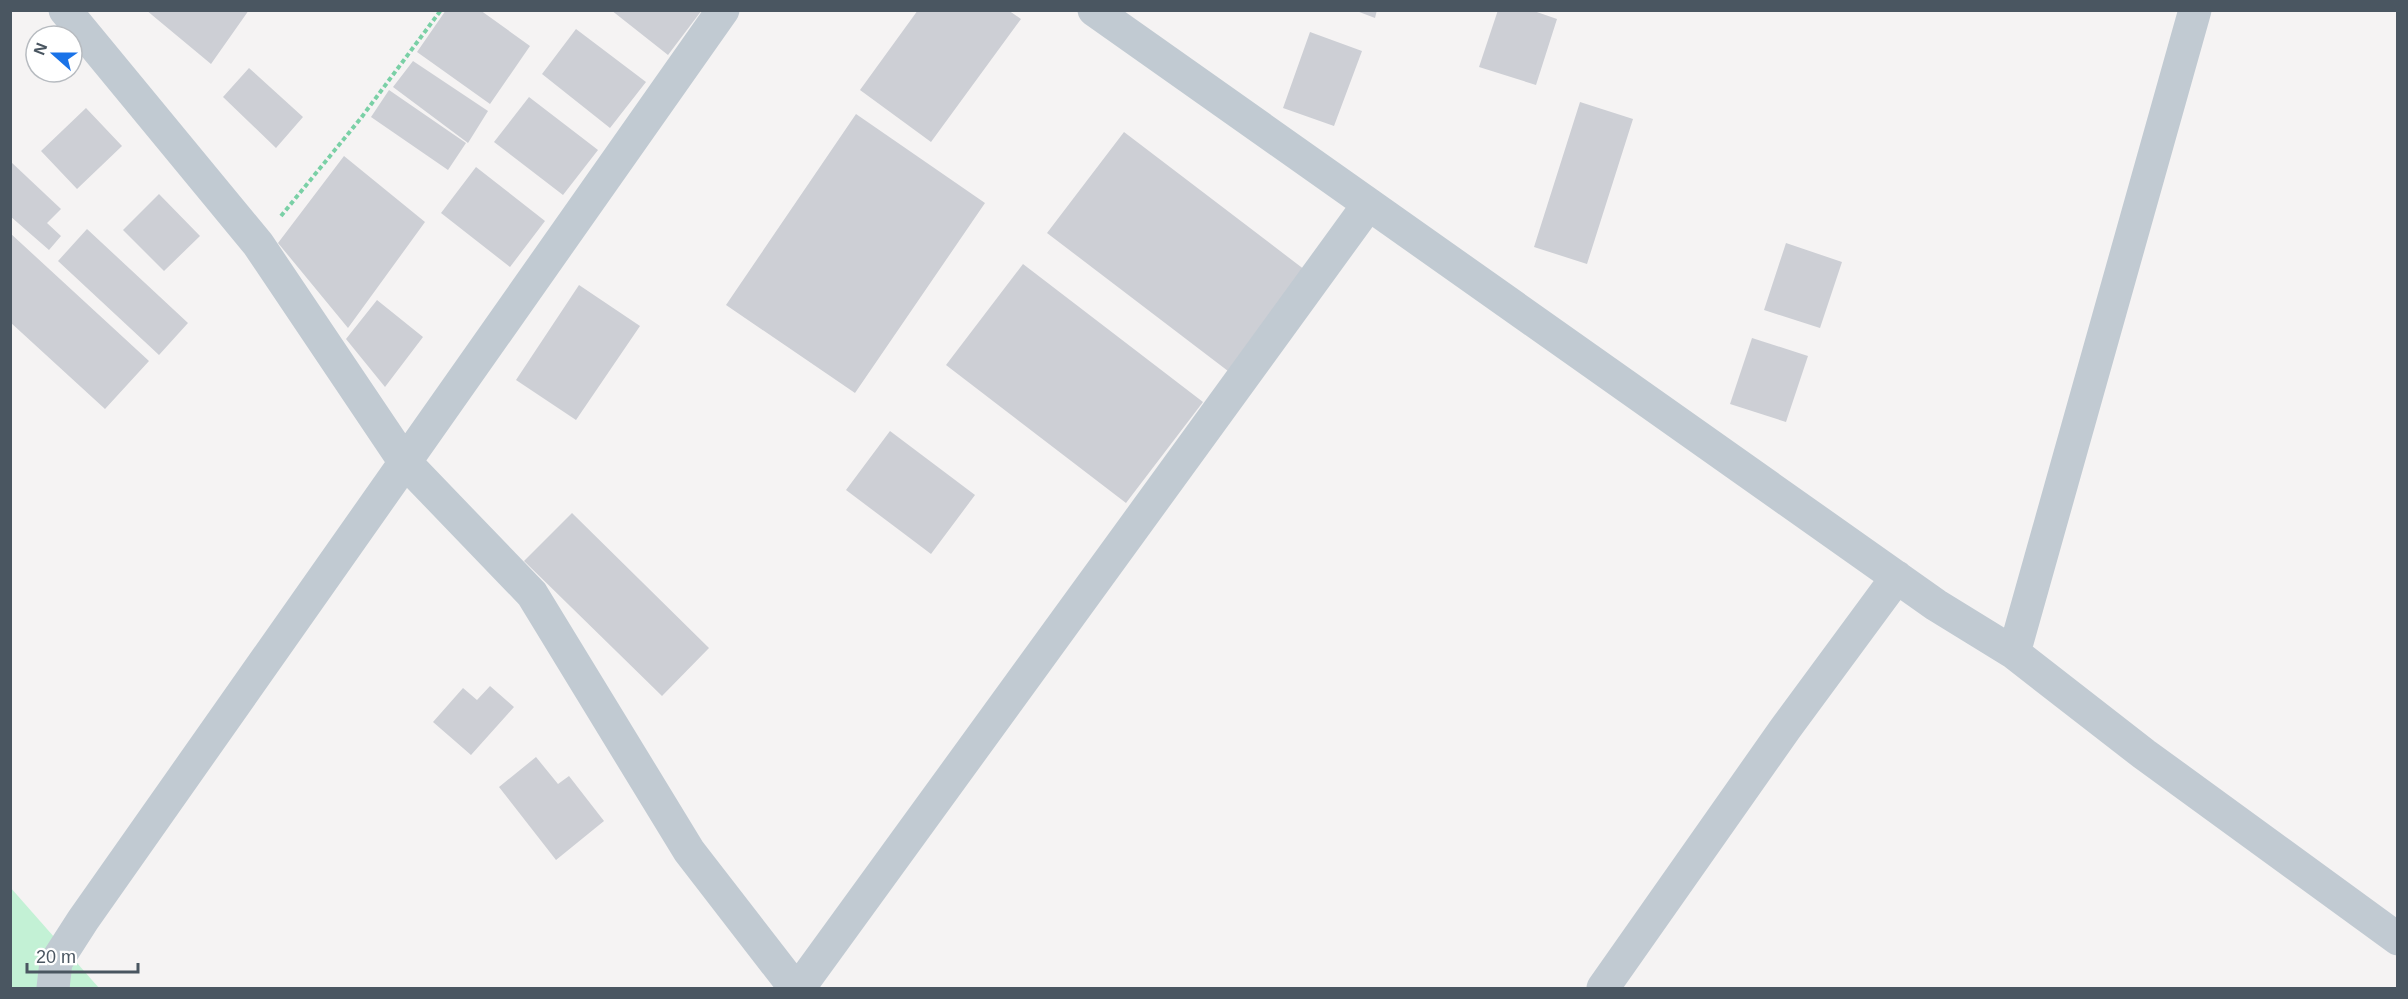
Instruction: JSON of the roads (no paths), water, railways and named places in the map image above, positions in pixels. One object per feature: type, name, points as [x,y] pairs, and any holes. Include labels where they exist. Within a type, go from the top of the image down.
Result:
[{"type":"street","points":[[65,10],[258,244],[404,461],[531,594],[689,851],[795,988]]},
{"type":"street","points":[[53,988],[57,962],[83,920],[723,10]]},
{"type":"street","points":[[1094,10],[1936,605],[2014,653],[2144,754],[2397,939]]},
{"type":"street","points":[[2014,653],[2195,10]]},
{"type":"street","points":[[799,988],[1368,205]]},
{"type":"street","points":[[1603,988],[1785,729],[1897,577]]}]
